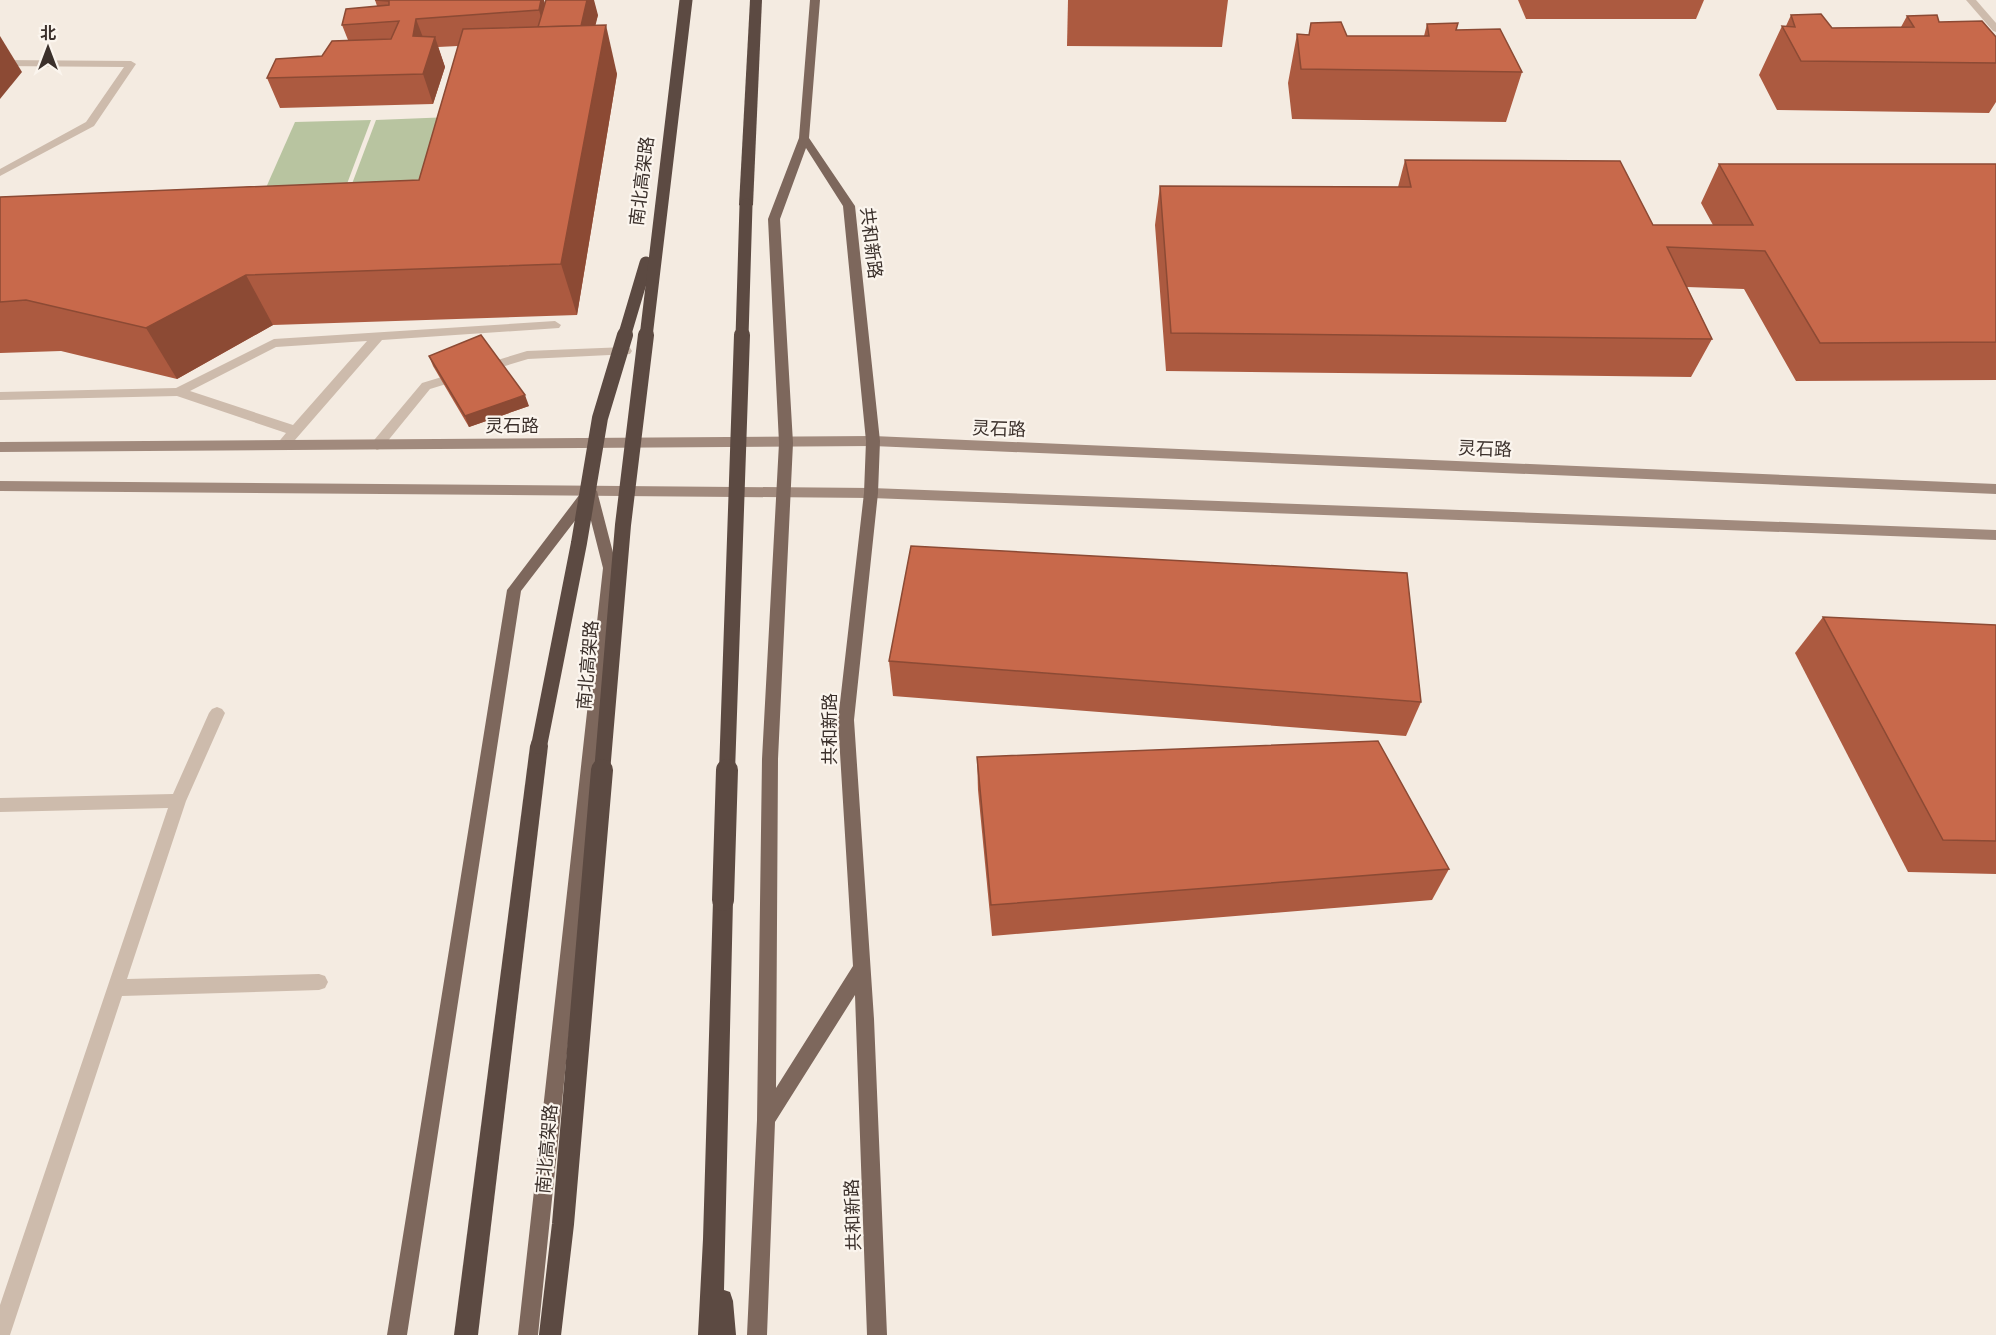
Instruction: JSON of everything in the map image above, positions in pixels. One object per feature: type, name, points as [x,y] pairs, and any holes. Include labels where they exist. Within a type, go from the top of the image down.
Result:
[{"type":"highway","name":"南北高架路","points":[[550,1335],[563,1224],[623,525],[685,0]]},
{"type":"highway","points":[[710,1335],[715,1239],[734,530],[756,0]]},
{"type":"highway","points":[[466,1335],[539,746],[579,543],[600,418],[661,213]]},
{"type":"highway","points":[[715,1239],[724,1335]]},
{"type":"main road","points":[[528,1335],[610,568],[590,491],[599,444],[661,228],[685,0]]},
{"type":"main road","points":[[757,1335],[766,1120],[770,759],[786,443],[774,219],[804,138],[815,0]]},
{"type":"main road","name":"共和新路","points":[[804,138],[849,206],[873,441],[871,493],[846,720],[861,969],[877,1335]]},
{"type":"main road","name":"灵石路","points":[[0,447],[873,441],[1996,489]]},
{"type":"main road","points":[[0,486],[871,493],[1996,535]]},
{"type":"main road","points":[[396,1335],[514,590],[590,491]]},
{"type":"main road","points":[[766,1120],[861,969]]},
{"type":"street","points":[[1971,0],[1996,29]]},
{"type":"street","points":[[0,63],[131,64],[90,124],[0,173]]},
{"type":"street","points":[[178,392],[274,343],[555,325]]},
{"type":"street","points":[[283,445],[378,336]]},
{"type":"street","points":[[377,445],[426,386],[527,355],[626,351]]},
{"type":"street","points":[[0,396],[178,392],[295,431]]},
{"type":"street","points":[[0,1335],[178,801],[217,713]]},
{"type":"street","points":[[0,805],[178,801]]},
{"type":"street","points":[[116,988],[319,982]]},
{"type":"green space","points":[[451,117],[425,202],[344,205],[376,120]]},
{"type":"green space","points":[[371,120],[339,205],[257,208],[295,122]]},
{"type":"building","points":[[375,0],[541,0],[539,10],[416,19],[413,36],[435,37],[423,74],[267,78],[276,59],[322,56],[332,41],[391,39],[399,21],[342,25],[346,9],[389,5],[389,1]]},
{"type":"building","points":[[546,0],[587,0],[581,26],[538,27]]},
{"type":"building","points":[[1821,14],[1832,28],[1914,27],[1907,16],[1937,15],[1939,22],[1982,21],[1996,37],[1996,63],[1801,61],[1782,26],[1795,27],[1791,15]]},
{"type":"building","points":[[1341,22],[1347,36],[1429,36],[1427,24],[1458,23],[1456,30],[1500,29],[1522,72],[1301,69],[1297,34],[1309,35],[1311,23]]},
{"type":"building","points":[[606,25],[561,264],[246,275],[146,328],[26,300],[0,302],[0,197],[419,180],[463,29]]},
{"type":"building","points":[[1405,160],[1620,161],[1653,225],[1753,225],[1719,164],[1996,164],[1996,342],[1820,343],[1765,251],[1667,247],[1712,339],[1171,333],[1160,186],[1411,187]]},
{"type":"building","points":[[481,335],[525,395],[465,416],[429,356]]},
{"type":"building","points":[[911,546],[1407,573],[1421,702],[889,661]]},
{"type":"building","points":[[1823,617],[1996,625],[1996,841],[1943,840]]},
{"type":"building","points":[[1378,741],[1449,869],[991,905],[977,757]]}]
